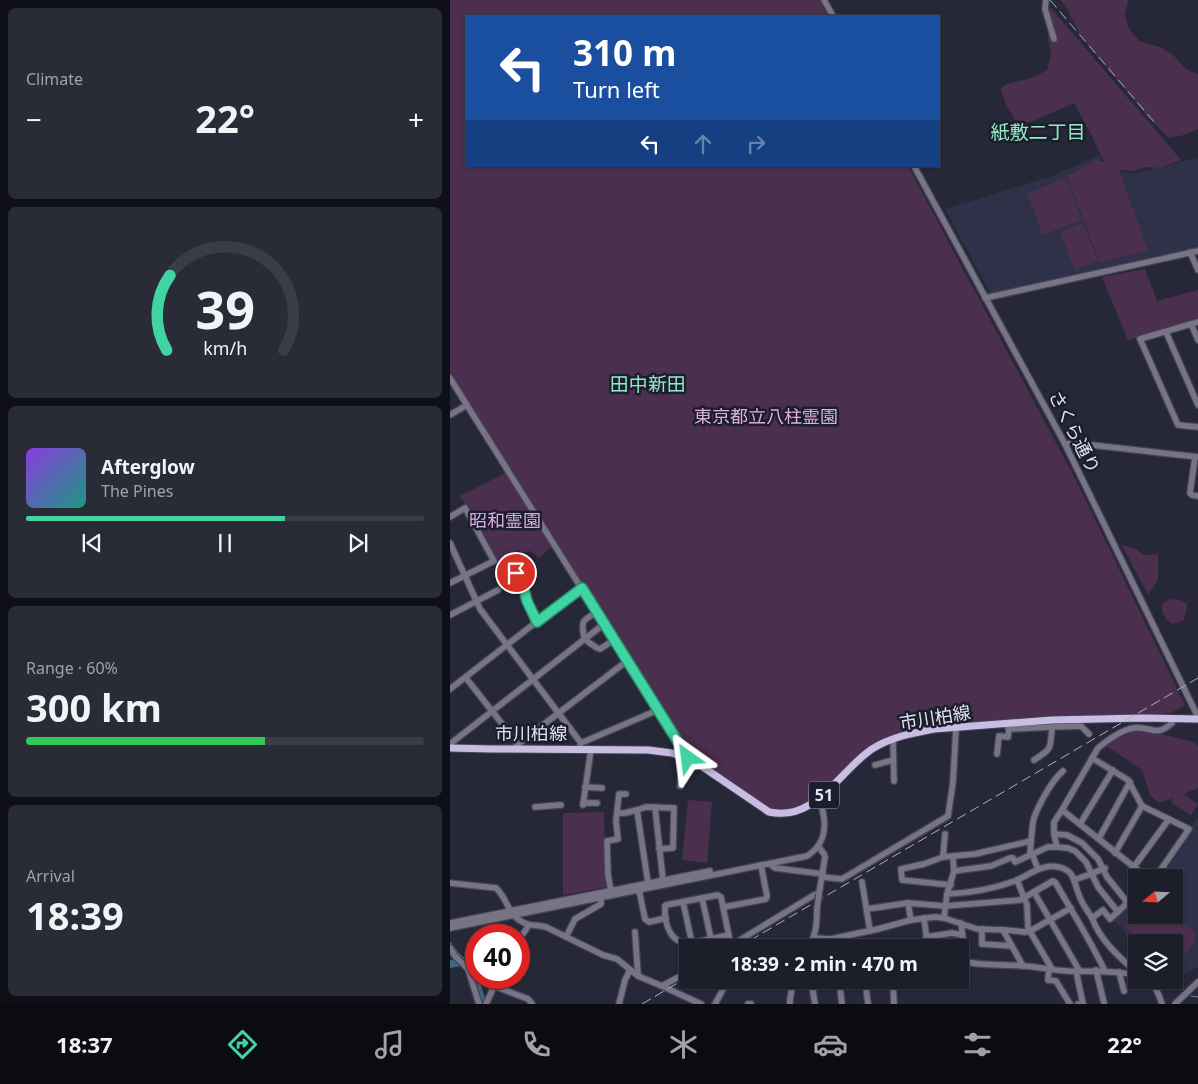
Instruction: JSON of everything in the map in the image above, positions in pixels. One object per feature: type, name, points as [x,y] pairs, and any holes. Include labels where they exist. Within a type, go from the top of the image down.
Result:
[{"type":"main road","name":"市川柏線","points":[[450,748],[580,746],[591,749],[648,750],[672,754],[700,765],[769,812],[787,814],[819,799],[872,749],[893,739],[917,732],[934,729],[1007,727],[1052,720],[1198,718]]},
{"type":"street","points":[[824,0],[832,15]]},
{"type":"street","points":[[1045,1],[1045,8],[1054,39]]},
{"type":"street","name":"さくら通り","points":[[915,167],[1065,444],[1198,718]]},
{"type":"street","points":[[985,298],[1198,251]]},
{"type":"street","points":[[1190,252],[1198,270]]},
{"type":"street","points":[[1198,322],[1140,338],[1178,425],[1198,427]]},
{"type":"street","points":[[1191,324],[1198,340]]},
{"type":"street","points":[[1166,332],[1198,405]]},
{"type":"street","points":[[450,378],[658,710],[685,758],[680,786]]},
{"type":"street","points":[[450,415],[467,405]]},
{"type":"street","points":[[1065,444],[1074,443],[1196,457],[1190,493],[1198,496]]},
{"type":"street","points":[[450,516],[465,508],[494,561],[450,583]]},
{"type":"street","points":[[450,543],[480,609],[559,713],[580,746],[658,710]]},
{"type":"street","points":[[510,562],[523,585],[527,601],[537,622]]},
{"type":"street","points":[[450,689],[582,588]]},
{"type":"street","points":[[450,615],[498,590]]},
{"type":"street","points":[[596,612],[583,620],[584,639],[600,649],[614,640]]},
{"type":"street","points":[[450,744],[604,624]]},
{"type":"street","points":[[466,678],[492,711],[516,747],[627,661]]},
{"type":"street","points":[[1057,846],[1054,822],[1098,748],[1131,728],[1162,731],[1172,723],[1172,719]]},
{"type":"street","points":[[997,754],[999,736],[1008,737],[1007,727],[1080,726],[1089,734]]},
{"type":"street","points":[[1034,760],[1050,748],[1052,727]]},
{"type":"street","points":[[772,863],[772,866],[775,868],[842,879],[948,816],[953,782],[956,728]]},
{"type":"street","points":[[893,739],[894,781]]},
{"type":"street","points":[[591,749],[583,804],[597,803]]},
{"type":"street","points":[[1092,758],[1130,782],[1142,806],[1189,829],[1161,869]]},
{"type":"street","points":[[875,765],[894,760]]},
{"type":"street","points":[[1080,824],[1113,770]]},
{"type":"street","points":[[1038,870],[1031,854],[1034,819],[1055,778],[1063,771]]},
{"type":"street","points":[[1099,838],[1130,782]]},
{"type":"street","points":[[585,787],[602,788]]},
{"type":"street","points":[[611,891],[608,874],[607,841],[618,839],[616,821],[619,794],[626,794]]},
{"type":"street","points":[[450,923],[601,898],[807,856],[818,846],[823,837],[824,820],[819,799]]},
{"type":"street","points":[[535,806],[561,806]]},
{"type":"street","points":[[1114,853],[1142,806]]},
{"type":"street","points":[[617,813],[625,813],[646,807],[674,808],[673,848],[659,850]]},
{"type":"street","points":[[654,807],[663,880]]},
{"type":"street","points":[[637,810],[648,883]]},
{"type":"street","points":[[1062,810],[1099,838],[1133,868],[1169,820]]},
{"type":"street","points":[[943,857],[945,834]]},
{"type":"street","points":[[1054,834],[1067,835],[1082,843],[1092,852],[1105,867],[1107,877],[1128,903],[1110,919],[1103,910],[1092,918]]},
{"type":"street","points":[[951,885],[902,880],[901,869],[924,864],[943,857],[975,854],[1031,841]]},
{"type":"street","points":[[818,846],[824,854],[825,865],[819,894],[817,925],[814,938],[831,939],[924,918],[944,918],[977,929],[1025,932],[1070,908]]},
{"type":"street","points":[[450,928],[648,883],[801,855],[818,846]]},
{"type":"street","points":[[954,872],[991,866],[1010,858],[1013,858],[1015,862],[1048,847],[1068,848],[1075,851],[1086,862],[1098,887],[1118,912]]},
{"type":"street","points":[[944,918],[947,894],[954,872],[953,857]]},
{"type":"street","points":[[724,907],[766,899],[767,896],[760,865]]},
{"type":"street","points":[[947,894],[966,893],[996,887],[1045,867],[1062,867],[1070,872],[1084,906],[1108,945],[1128,966]]},
{"type":"street","points":[[1074,880],[1105,867]]},
{"type":"street","points":[[1017,880],[1027,905],[1028,928],[1050,969],[1048,980],[1056,981],[1070,1004]]},
{"type":"street","points":[[867,909],[908,903],[945,906],[1020,900],[1053,881],[1105,971]]},
{"type":"street","points":[[862,882],[870,931]]},
{"type":"street","points":[[450,883],[496,888],[504,897],[512,913],[527,924]]},
{"type":"street","points":[[639,890],[646,921],[666,918]]},
{"type":"street","points":[[1034,892],[1077,970],[1083,1004],[1078,1004]]},
{"type":"street","points":[[679,941],[670,932],[664,908],[666,905],[718,894],[722,897],[729,939]]},
{"type":"street","points":[[743,939],[814,895],[819,894]]},
{"type":"street","points":[[566,936],[576,919],[601,904],[601,898]]},
{"type":"street","points":[[702,898],[711,939],[729,934]]},
{"type":"street","points":[[683,902],[691,939]]},
{"type":"street","points":[[908,903],[911,920]]},
{"type":"street","points":[[924,918],[926,937],[952,933],[962,934]]},
{"type":"street","points":[[961,923],[962,939]]},
{"type":"street","points":[[530,925],[542,925],[604,955],[617,959],[638,976],[700,1004]]},
{"type":"street","points":[[982,929],[982,944],[1012,946]]},
{"type":"street","points":[[1003,930],[1023,966]]},
{"type":"street","points":[[635,932],[638,976]]},
{"type":"street","points":[[450,948],[466,966],[479,1004]]},
{"type":"street","points":[[969,963],[1128,973]]},
{"type":"street","points":[[619,1004],[625,980],[630,970]]},
{"type":"street","points":[[1096,970],[1104,1003]]},
{"type":"street","points":[[1119,972],[1124,991]]},
{"type":"street","points":[[662,986],[679,977]]},
{"type":"street","points":[[1175,1004],[1198,982]]},
{"type":"street","points":[[487,1003],[493,989]]},
{"type":"street","points":[[502,989],[528,999],[532,1004]]},
{"type":"street","points":[[714,1004],[723,989]]},
{"type":"street","points":[[790,1004],[792,989]]},
{"type":"street","points":[[812,989],[815,1004]]},
{"type":"street","points":[[840,989],[842,1004]]},
{"type":"street","points":[[866,989],[868,1004]]},
{"type":"street","points":[[893,989],[894,1004]]},
{"type":"street","points":[[1156,989],[1162,1004]]},
{"type":"shaded area","points":[[1100,155],[1102,161],[1116,171],[1134,174],[1196,158],[1198,160],[1198,248],[991,294],[945,209],[1052,176]]},
{"type":"shaded area","points":[[1196,819],[1198,819],[1198,967],[1185,974],[1183,973],[1183,934],[1128,934],[1113,921],[1128,907],[1128,924],[1183,924],[1183,869],[1165,869],[1175,857]]},
{"type":"green space","name":"東京都立八柱霊園","points":[[450,0],[819,0],[827,15],[465,15],[465,167],[909,167],[1078,484],[1185,705],[1171,713],[1096,715],[933,726],[903,732],[888,736],[874,743],[862,752],[822,791],[801,806],[779,811],[768,807],[690,756],[662,714],[662,706],[655,702],[600,615],[559,545],[450,373]]},
{"type":"green space","points":[[1060,0],[1128,0],[1125,15],[1128,27],[1139,41],[1160,47],[1173,55],[1187,70],[1198,74],[1198,129],[1184,135],[1169,138],[1148,117],[1081,36],[1065,5]]},
{"type":"green space","points":[[1051,8],[1181,160],[1159,168],[1147,167],[1133,171],[1119,170],[1148,251],[1100,262],[1067,176],[1096,160],[1106,162],[1102,158],[1074,103],[1031,122],[1016,122],[1005,102],[1001,89],[1003,86],[1031,78],[1047,70],[1051,56],[1045,17]]},
{"type":"green space","points":[[1066,178],[1082,220],[1043,235],[1027,193]]},
{"type":"green space","points":[[1083,223],[1098,261],[1075,270],[1060,232]]},
{"type":"green space","points":[[1145,269],[1157,301],[1198,290],[1198,321],[1128,340],[1102,277]]},
{"type":"green space","name":"昭和霊園","points":[[507,472],[551,547],[539,558],[531,551],[522,553],[518,550],[498,561],[460,496]]},
{"type":"green space","points":[[1122,545],[1137,549],[1143,555],[1158,554],[1158,580],[1148,595]]},
{"type":"green space","points":[[1170,599],[1180,600],[1187,604],[1183,621],[1172,624],[1164,616],[1162,604]]},
{"type":"green space","points":[[1138,729],[1195,742],[1198,747],[1198,788],[1183,794],[1198,804],[1191,815],[1171,803],[1173,798],[1159,803],[1150,795],[1142,770],[1105,745]]},
{"type":"green space","points":[[688,800],[712,802],[707,863],[682,860]]},
{"type":"green space","points":[[604,812],[606,887],[563,895],[563,813]]},
{"type":"green space","points":[[1128,922],[1128,924],[1183,924],[1183,922],[1195,932],[1196,941],[1183,956],[1183,934],[1135,934],[1124,925]]},
{"type":"waterway","points":[[450,942],[465,959]]},
{"type":"waterway","points":[[450,964],[467,961],[470,963],[481,999],[486,1004]]},
{"type":"waterway","points":[[1191,996],[1198,997]]},
{"type":"railway","points":[[1050,0],[1155,123]]},
{"type":"railway","points":[[752,939],[1198,678]]},
{"type":"railway","points":[[642,1004],[679,982]]},
{"type":"district","name":"紙敷二丁目","points":[[1038,132]]},
{"type":"district","name":"田中新田","points":[[648,384]]},
{"type":"route","points":[[516,573],[523,585],[527,601],[537,622],[582,588],[688,758]]}]
